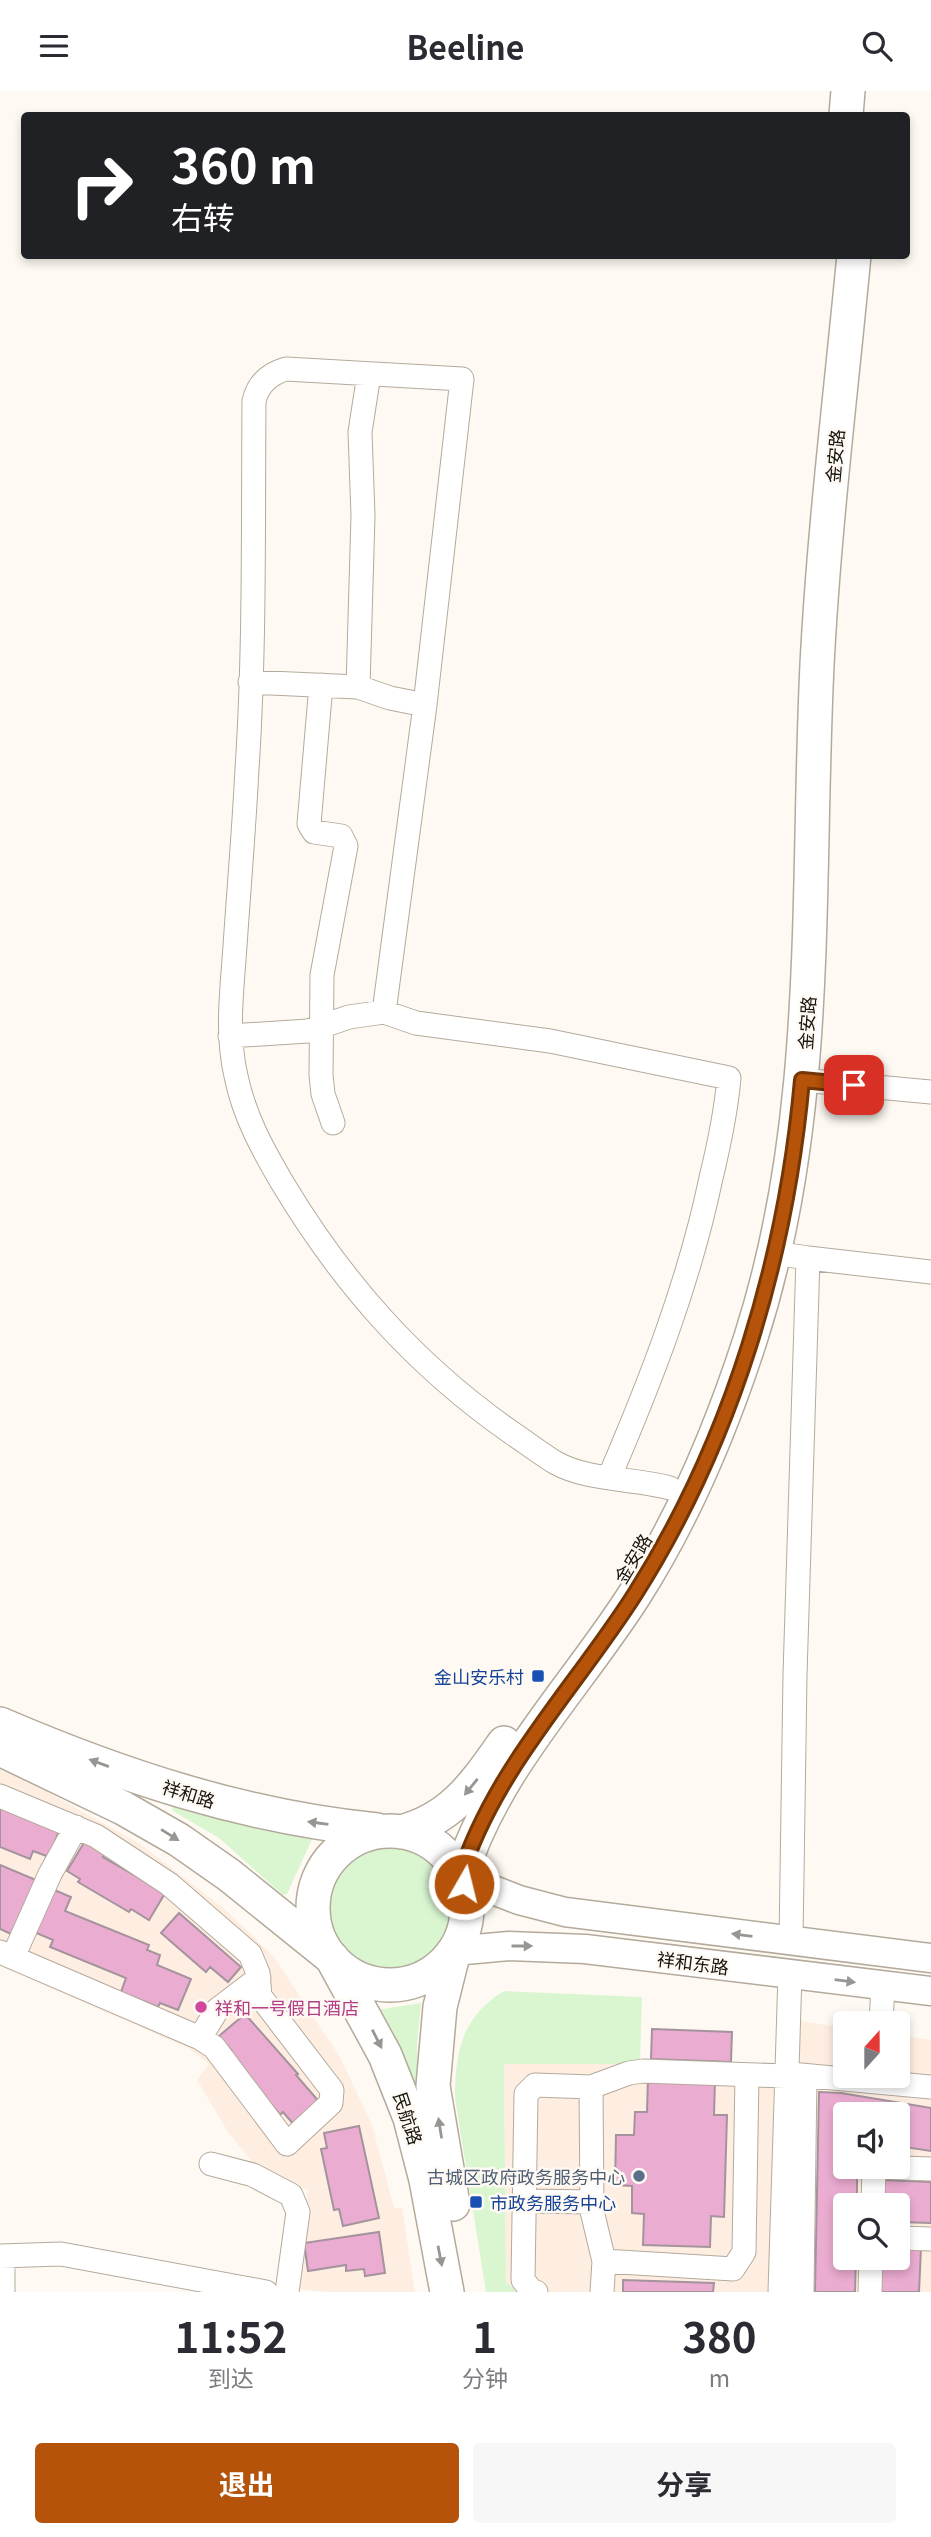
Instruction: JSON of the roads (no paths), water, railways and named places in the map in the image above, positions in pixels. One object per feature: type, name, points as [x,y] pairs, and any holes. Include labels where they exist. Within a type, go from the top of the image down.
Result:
[{"type":"highway","points":[[846,112],[848,91]]},
{"type":"highway","points":[[867,112],[869,91]]},
{"type":"highway","name":"金安路","points":[[393,1831],[439,1817],[461,1799],[500,1749],[616,1585],[670,1488],[706,1403],[746,1280],[764,1201],[779,1099],[788,976],[796,663],[833,259]]},
{"type":"highway","name":"金安路","points":[[460,1877],[474,1836],[501,1785],[634,1596],[678,1520],[717,1433],[751,1337],[774,1253],[792,1164],[802,1080],[809,976],[817,664],[853,259]]},
{"type":"highway","name":"祥和路","points":[[0,1724],[94,1762],[209,1800],[297,1820],[393,1831]]},
{"type":"highway","points":[[0,1749],[123,1808],[179,1840],[229,1875],[342,1968],[367,1981],[396,1985],[422,1978],[445,1962],[454,1951],[465,1926],[467,1898],[450,1859],[428,1841],[393,1831],[372,1833],[346,1845],[326,1865],[319,1878],[313,1905],[318,1933],[332,1958]]},
{"type":"highway","name":"民航路","points":[[454,1951],[440,2007],[433,2086],[470,2292]]},
{"type":"highway","name":"民航路","points":[[332,1958],[385,2056],[410,2118],[426,2180],[447,2292]]},
{"type":"main road","name":"祥和东路","points":[[460,1877],[519,1900],[565,1912],[931,1958]]},
{"type":"main road","name":"祥和东路","points":[[454,1951],[509,1946],[584,1948],[931,1991]]},
{"type":"street","points":[[384,1012],[425,705],[462,379],[286,369],[269,376],[256,394],[248,763],[230,1002],[230,1036],[235,1075],[250,1124],[271,1164],[318,1239],[366,1302],[419,1358],[485,1414],[557,1464],[609,1478],[644,1481],[670,1488]]},
{"type":"street","points":[[358,687],[363,516],[360,432],[369,374]]},
{"type":"street","points":[[250,682],[358,687],[390,698],[425,705]]},
{"type":"street","points":[[321,685],[309,824],[314,832],[341,836],[346,846],[325,953],[321,1027],[323,1094],[332,1123]]},
{"type":"street","points":[[230,1036],[308,1031],[349,1017],[384,1012],[416,1023],[550,1041],[729,1078],[705,1207],[682,1291],[657,1364],[609,1478]]},
{"type":"street","points":[[802,1080],[931,1092]]},
{"type":"street","points":[[774,1253],[931,1272]]},
{"type":"street","points":[[791,1941],[794,1689],[808,1258]]},
{"type":"street","points":[[0,1795],[76,1827],[96,1836],[169,1884],[250,1954],[259,1978],[260,1996],[332,2090],[328,2108],[287,2144],[214,2047],[200,2038],[7,1954],[76,1827]]},
{"type":"street","points":[[790,1974],[802,2292]]},
{"type":"street","points":[[200,2038],[217,2010],[259,1978]]},
{"type":"street","points":[[882,2011],[883,1985]]},
{"type":"street","points":[[536,2292],[523,2280],[526,2094],[535,2085],[591,2087],[629,2073],[643,2071],[833,2077]]},
{"type":"street","points":[[604,2262],[733,2269],[744,2252],[747,2074]]},
{"type":"street","points":[[780,2292],[793,2075]]},
{"type":"street","points":[[910,2084],[931,2087]]},
{"type":"street","points":[[591,2087],[592,2202],[604,2262],[602,2292]]},
{"type":"street","points":[[211,2164],[253,2175],[294,2199],[298,2211],[287,2292]]},
{"type":"street","points":[[873,2193],[874,2167],[931,2169]]},
{"type":"street","points":[[524,2201],[592,2202]]},
{"type":"street","points":[[910,2238],[931,2239]]},
{"type":"street","points":[[3,2292],[2,2256],[61,2254],[266,2292]]},
{"type":"street","points":[[870,2292],[871,2270]]},
{"type":"place","name":"金山安乐村","points":[[538,1676]]},
{"type":"place","name":"祥和一号假日酒店","points":[[201,2007]]},
{"type":"place","name":"古城区政府政务服务中心","points":[[639,2176]]},
{"type":"place","name":"市政务服务中心","points":[[476,2202]]}]
